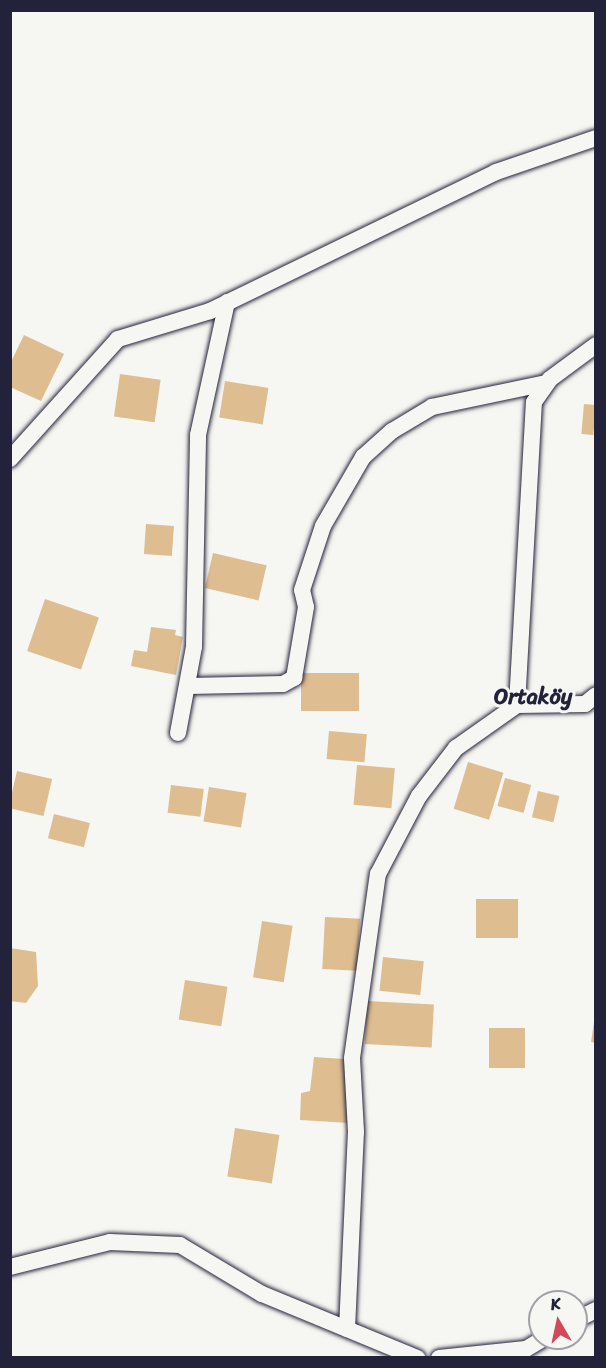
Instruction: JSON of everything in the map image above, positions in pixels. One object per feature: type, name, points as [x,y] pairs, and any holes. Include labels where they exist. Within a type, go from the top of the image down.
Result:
[{"type":"street","points":[[10,459],[118,339],[227,303],[496,172],[596,138]]},
{"type":"street","points":[[178,733],[189,686],[198,548],[198,435],[227,303]]},
{"type":"street","points":[[517,705],[534,402],[547,383],[596,345]]},
{"type":"street","points":[[189,686],[283,684],[294,678],[306,607],[302,590],[323,526],[363,457],[392,431],[432,406],[547,383]]},
{"type":"street","points":[[347,1329],[356,1132],[352,1058],[378,874],[418,796],[456,748],[517,705],[585,704],[596,695]]},
{"type":"street","points":[[10,1267],[110,1242],[180,1245],[262,1294],[417,1358]]},
{"type":"street","points":[[439,1358],[528,1348]]},
{"type":"building","points":[[24,335],[64,354],[41,401],[10,387],[10,364]]},
{"type":"building","points":[[120,374],[161,380],[155,422],[114,417]]},
{"type":"building","points":[[225,381],[268,388],[263,424],[219,418]]},
{"type":"building","points":[[584,404],[596,405],[593,435],[581,434]]},
{"type":"building","points":[[146,524],[174,526],[172,556],[144,554]]},
{"type":"building","points":[[213,553],[267,565],[258,600],[205,588]]},
{"type":"building","points":[[45,599],[99,618],[81,670],[27,651]]},
{"type":"building","points":[[151,627],[176,630],[175,635],[183,637],[176,675],[131,666],[134,650],[147,652]]},
{"type":"building","points":[[301,673],[359,673],[359,711],[301,711]]},
{"type":"building","points":[[329,731],[367,734],[364,762],[327,759]]},
{"type":"building","points":[[468,762],[503,773],[489,820],[454,809]]},
{"type":"building","points":[[357,765],[395,768],[391,808],[354,805]]},
{"type":"building","points":[[17,771],[52,779],[44,816],[10,808]]},
{"type":"building","points":[[505,778],[531,785],[524,813],[497,806]]},
{"type":"building","points":[[171,785],[204,789],[200,817],[168,813]]},
{"type":"building","points":[[209,787],[247,793],[241,828],[204,822]]},
{"type":"building","points":[[538,791],[559,796],[553,822],[532,817]]},
{"type":"building","points":[[54,814],[90,823],[84,847],[48,838]]},
{"type":"building","points":[[476,899],[518,899],[518,938],[476,938]]},
{"type":"building","points":[[325,917],[360,919],[357,971],[322,969]]},
{"type":"building","points":[[262,921],[293,926],[284,982],[253,977]]},
{"type":"building","points":[[10,948],[36,952],[38,986],[26,1003],[10,1001]]},
{"type":"building","points":[[383,957],[424,961],[420,995],[379,991]]},
{"type":"building","points":[[185,980],[227,987],[221,1026],[179,1020]]},
{"type":"building","points":[[367,1001],[434,1005],[432,1047],[365,1044]]},
{"type":"building","points":[[594,1022],[596,1022],[596,1043],[591,1042]]},
{"type":"building","points":[[489,1028],[525,1028],[525,1068],[489,1068]]},
{"type":"building","points":[[314,1057],[344,1059],[349,1123],[300,1120],[301,1093],[310,1091]]},
{"type":"building","points":[[235,1128],[279,1135],[272,1183],[227,1176]]},
{"type":"district","name":"Ortaköy","points":[[533,697]]}]
